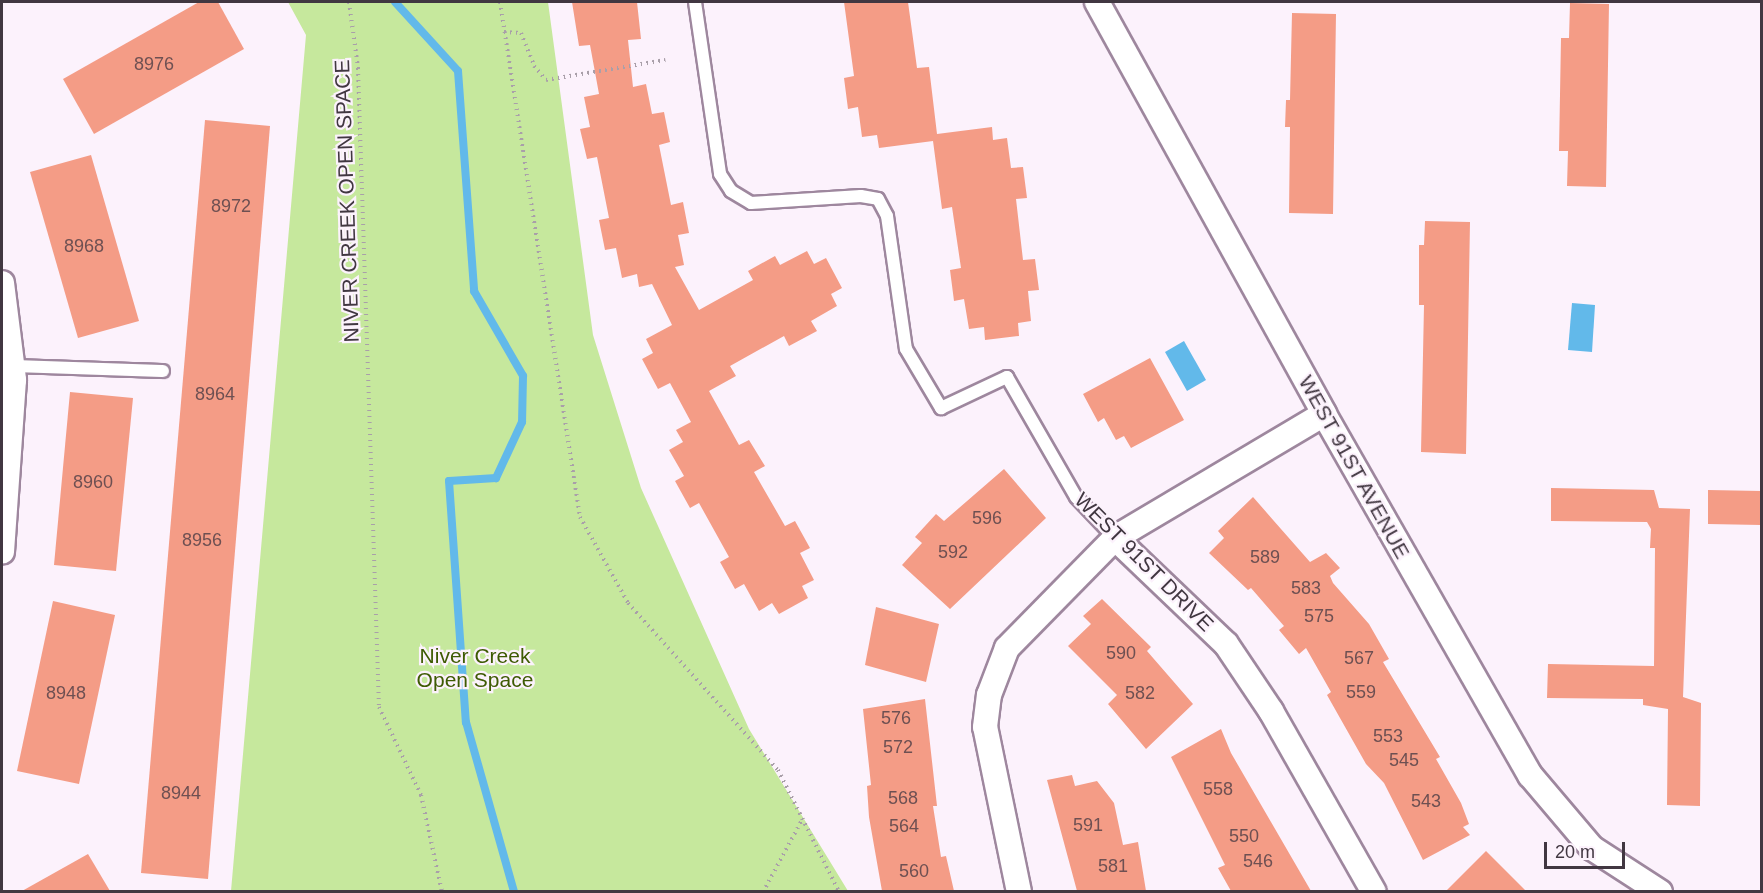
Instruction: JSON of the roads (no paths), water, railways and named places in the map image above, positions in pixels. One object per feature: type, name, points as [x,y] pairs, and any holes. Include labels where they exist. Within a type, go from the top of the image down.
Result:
[{"type":"street","name":"WEST 91ST AVENUE","points":[[1098,2],[1323,414],[1541,791],[1592,848],[1660,891]]},
{"type":"street","points":[[2,283],[13,366],[2,552]]},
{"type":"street","points":[[1019,891],[985,728],[989,695],[998,667],[1016,637],[1114,538],[1323,414]]},
{"type":"street","name":"WEST 91ST DRIVE","points":[[1114,538],[1226,644],[1271,711],[1374,891]]},
{"type":"lane","name":"WEST 91ST DRIVE","points":[[695,2],[720,174],[731,191],[751,203],[861,196],[878,199],[887,216],[906,349],[941,408],[1007,377],[1076,497],[1114,538]]},
{"type":"lane","points":[[13,366],[163,370]]},
{"type":"water","points":[[1572,303],[1595,305],[1592,352],[1568,350]]},
{"type":"water","points":[[1184,341],[1206,380],[1187,391],[1165,352]]},
{"type":"waterway","points":[[395,2],[458,71],[474,291],[523,376],[522,422],[496,478],[449,481],[466,722],[514,892]]},
{"type":"park label","name":"Niver Creek Open Space","points":[[475,668]]}]
